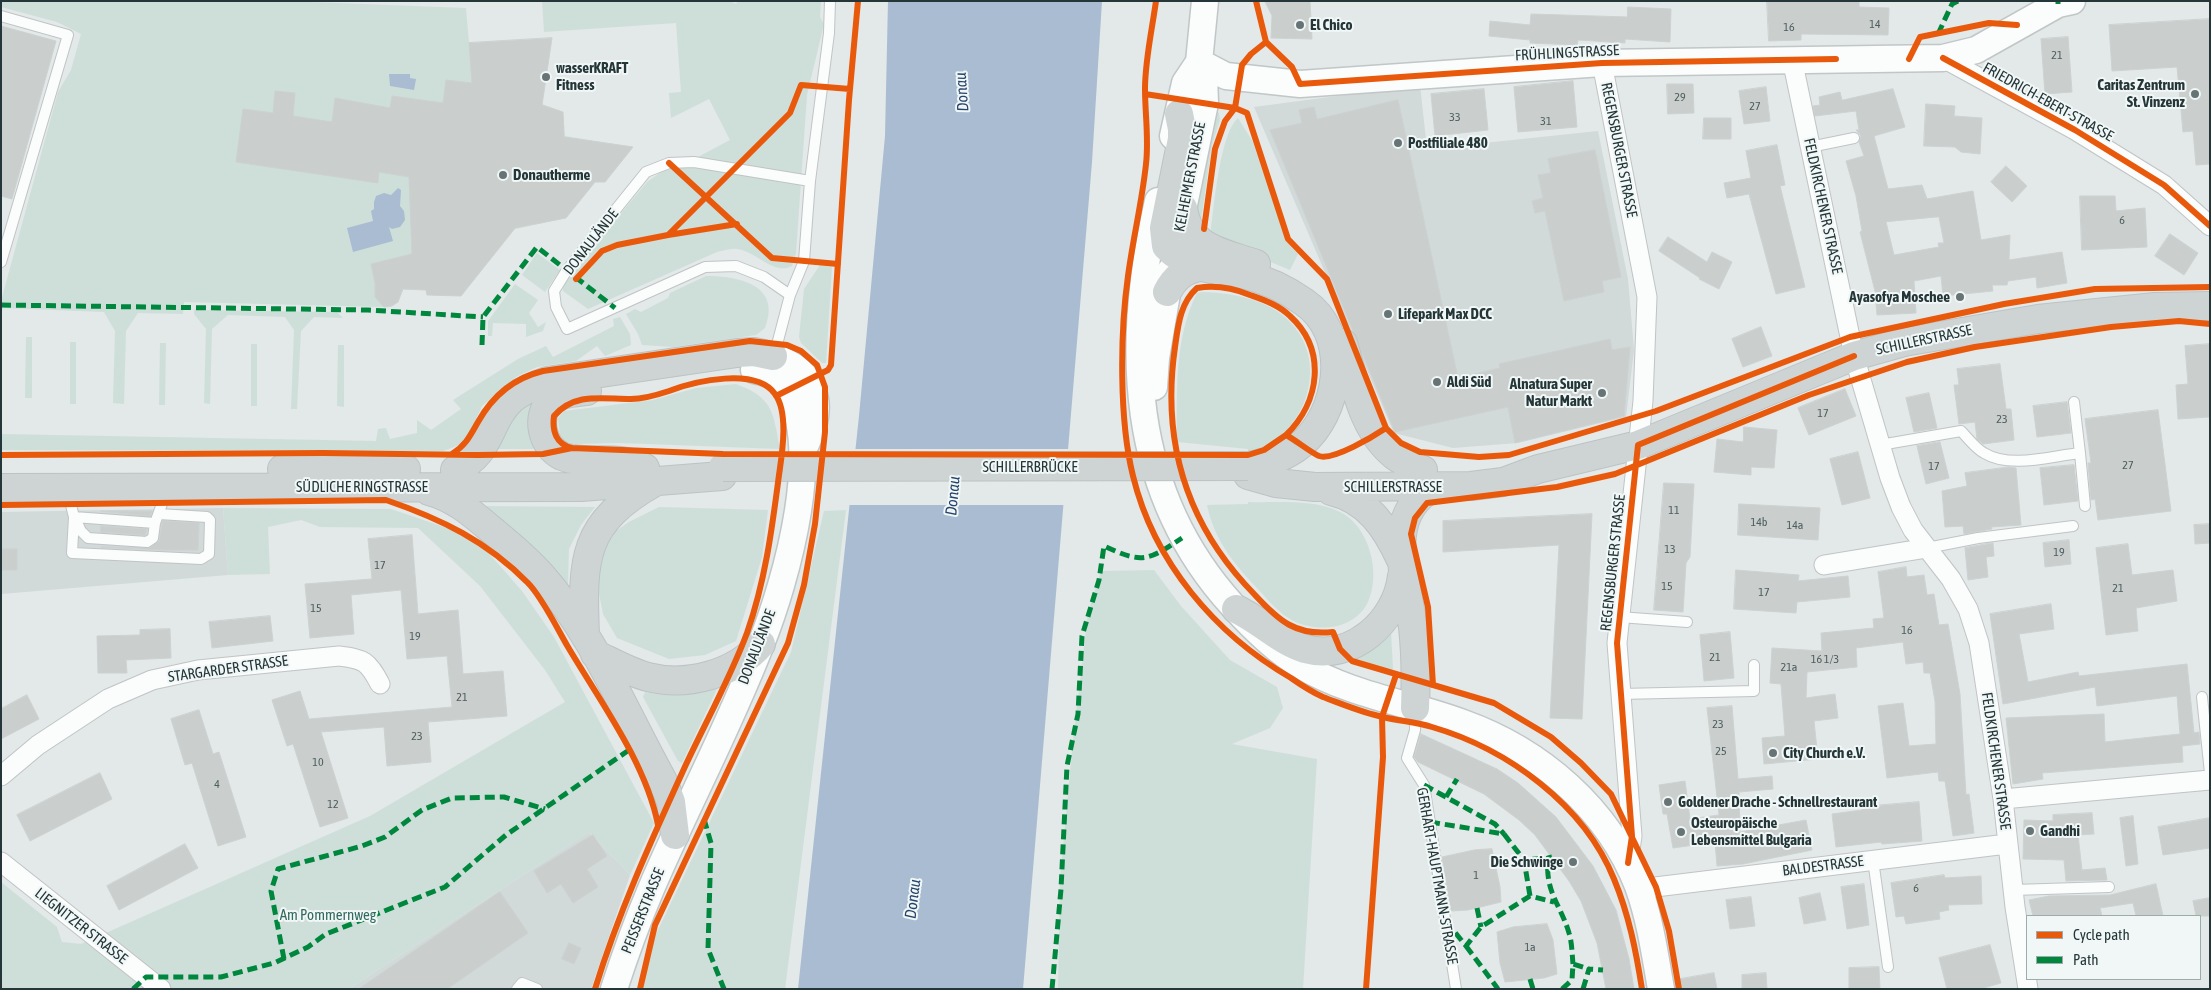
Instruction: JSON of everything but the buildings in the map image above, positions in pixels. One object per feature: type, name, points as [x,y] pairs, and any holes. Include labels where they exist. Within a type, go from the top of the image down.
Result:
[{"type":"main road","points":[[1179,114],[1182,139],[1164,238],[1166,246],[1174,255],[1200,267],[1246,275],[1292,295],[1319,316],[1331,338],[1335,353],[1332,392],[1324,415],[1317,427],[1302,443],[1284,456],[1248,471]]},
{"type":"main road","points":[[1183,208],[1186,225],[1196,239],[1210,248],[1274,270],[1298,283],[1331,314],[1342,340],[1366,416],[1375,436],[1396,457],[1429,478],[1407,518],[1403,532],[1402,566],[1398,593],[1387,616],[1360,640],[1340,649],[1328,651],[1304,648],[1290,643],[1253,617],[1236,609]]},
{"type":"main road","points":[[1167,292],[1173,280],[1181,273],[1200,267]]},
{"type":"main road","name":"SCHILLERSTRASSE","points":[[1248,471],[1276,483],[1315,487],[1429,478],[1512,466],[1538,469],[1638,445],[1854,356],[1904,342],[2038,319],[2155,307],[2210,306]]},
{"type":"main road","points":[[455,470],[469,464],[478,455],[501,411],[512,399],[521,392],[547,381],[754,352],[769,369]]},
{"type":"main road","points":[[590,645],[584,576],[594,534],[606,518],[651,474],[630,460],[564,457],[554,452],[545,438],[543,429],[542,418],[546,407],[552,400],[562,394],[769,369]]},
{"type":"main road","name":"SÜDLICHE RINGSTRASSE","points":[[1,469],[351,468],[651,474],[722,472]]},
{"type":"main road","name":"SCHILLERSTRASSE","points":[[1248,471],[1429,478]]},
{"type":"main road","name":"SCHILLERBRÜCKE","points":[[722,472],[1248,471]]},
{"type":"main road","name":"SÜDLICHE RINGSTRASSE","points":[[1,488],[581,487],[651,474]]},
{"type":"main road","points":[[413,487],[450,498],[468,510],[519,552],[542,576],[590,645],[663,781],[671,802],[675,835]]},
{"type":"main road","points":[[1315,487],[1355,499],[1369,509],[1391,538],[1402,566],[1414,642],[1415,708]]},
{"type":"main road","points":[[590,645],[632,672],[650,677],[687,679],[733,667],[744,661],[761,644]]},
{"type":"street","points":[[1205,1],[1199,62],[1185,83],[1148,252],[1140,322],[1139,385],[1143,418],[1164,492],[1182,538],[1206,574],[1236,609],[1264,637],[1299,664],[1338,683],[1463,722],[1508,741],[1538,760],[1572,788],[1600,820],[1628,863],[1639,889],[1649,922],[1661,989]]},
{"type":"street","name":"FRÜHLINGSTRASSE","points":[[1199,62],[1226,76],[1300,84],[1602,63],[1792,58],[1943,58],[1976,50],[2058,4],[2072,1]]},
{"type":"street","name":"FELDKIRCHENER STRASSE","points":[[1792,58],[1854,356],[1880,445],[1901,507],[1913,530],[1951,579],[1968,609],[1979,643],[2003,799],[2007,844],[2026,976]]},
{"type":"street","name":"FRIEDRICH-EBERT-STRASSE","points":[[1943,58],[2075,130],[2164,185],[2210,226]]},
{"type":"street","name":"KELHEIMER STRASSE","points":[[1151,447],[1156,358],[1183,208],[1205,103],[1204,75],[1199,62]]},
{"type":"street","name":"REGENSBURGER STRASSE","points":[[1602,63],[1646,297],[1646,359],[1617,643],[1632,836],[1628,863]]},
{"type":"street","name":"DONAULÄNDE","points":[[675,835],[761,644],[783,578],[792,540],[804,449],[812,433],[815,417],[812,390],[802,371],[788,361],[769,369]]},
{"type":"street","points":[[1824,565],[1927,548]]},
{"type":"street","name":"STARGARDER STRASSE","points":[[1,776],[38,745],[108,699],[152,680],[198,670],[339,656],[360,659],[371,667],[380,684]]},
{"type":"street","points":[[2003,799],[2210,780]]},
{"type":"street","name":"PEISSERSTRASSE","points":[[614,989],[650,889],[675,835]]},
{"type":"street","name":"BALDESTRASSE","points":[[1639,889],[2007,844]]},
{"type":"street","name":"LIEGNITZER STRASSE","points":[[1,862],[161,989]]},
{"type":"lane","points":[[769,369],[790,295],[804,261],[810,181],[829,32],[830,2]]},
{"type":"lane","points":[[1,16],[68,34],[3,248],[1,262]]},
{"type":"lane","points":[[1810,147],[1854,138]]},
{"type":"lane","name":"DONAULÄNDE","points":[[790,295],[764,277],[736,266],[705,267],[567,329],[556,307],[554,291],[567,270],[646,172],[673,162],[694,162],[810,181]]},
{"type":"lane","points":[[2074,402],[2086,506]]},
{"type":"lane","points":[[1880,445],[1961,431],[1982,452],[1999,460],[2019,460],[2080,453]]},
{"type":"lane","points":[[67,488],[74,517],[81,531],[88,538],[150,542],[154,536],[157,518],[168,488]]},
{"type":"lane","points":[[74,517],[207,517],[210,520],[209,554],[201,559],[72,553],[74,517]]},
{"type":"lane","points":[[1927,548],[1978,538],[2073,526]]},
{"type":"lane","points":[[1619,617],[1687,622]]},
{"type":"lane","points":[[1620,694],[1754,691],[1754,665]]},
{"type":"lane","points":[[2202,697],[2210,773]]},
{"type":"lane","name":"GERHART-HAUPTMANN-STRASSE","points":[[1415,708],[1416,730],[1407,758],[1424,785],[1456,989]]},
{"type":"lane","points":[[1873,860],[1888,967]]},
{"type":"lane","points":[[2013,890],[2109,887]]},
{"type":"lane","points":[[516,989],[522,983],[536,989]]},
{"type":"shaded area","points":[[1420,85],[1427,149],[1598,131],[1628,279],[1634,350],[1626,417],[1517,443],[1453,448],[1394,433],[1254,107]]},
{"type":"shaded area","points":[[223,508],[228,575],[1,594],[1,512]]},
{"type":"shaded area","points":[[589,832],[630,875],[591,989],[349,989]]},
{"type":"green space","points":[[1,1],[285,1],[466,8],[469,43],[552,38],[542,104],[563,112],[565,136],[633,147],[605,182],[595,182],[566,218],[515,229],[461,296],[427,295],[426,290],[401,289],[384,307],[184,302],[183,314],[138,313],[126,331],[124,404],[113,403],[115,331],[104,312],[3,308],[1,314],[1,301],[58,92],[71,70],[81,34],[57,22],[1,7]]},
{"type":"green space","points":[[542,1],[729,1],[736,4],[738,1],[821,1],[820,17],[824,24],[807,95],[796,253],[792,266],[778,268],[744,251],[732,249],[717,252],[588,309],[563,291],[563,283],[647,182],[664,170],[679,167],[730,140],[709,99],[671,118],[669,93],[681,92],[676,23],[544,32]]},
{"type":"green space","points":[[1216,111],[1219,113],[1220,120],[1212,145],[1201,220],[1194,214]]},
{"type":"green space","points":[[1238,118],[1253,142],[1286,241],[1298,254],[1290,270],[1210,237],[1222,156],[1226,140]]},
{"type":"green space","points":[[537,253],[560,270],[545,292],[522,275]]},
{"type":"green space","points":[[820,265],[832,267],[826,363],[822,363],[801,343],[799,337],[804,289]]},
{"type":"green space","points":[[706,276],[719,276],[744,281],[763,293],[768,302],[769,313],[765,328],[756,335],[673,347],[642,345],[626,314],[635,309],[641,312],[668,298],[670,293]]},
{"type":"green space","points":[[515,284],[538,300],[529,313],[538,327],[546,322],[543,331],[526,337],[526,324],[493,323],[492,336],[488,336],[488,321]]},
{"type":"green space","points":[[1197,293],[1238,296],[1272,308],[1291,323],[1303,340],[1309,359],[1310,379],[1306,399],[1297,417],[1284,433],[1268,445],[1248,452],[1248,449],[1177,442],[1178,366],[1184,329]]},
{"type":"green space","points":[[194,310],[337,312],[343,318],[314,317],[301,331],[297,409],[291,409],[294,330],[285,317],[228,315],[212,329],[210,404],[204,403],[206,329],[194,314]]},
{"type":"green space","points":[[620,317],[630,334],[631,345],[605,356],[597,346],[576,361],[537,367],[516,377],[482,406],[469,435],[462,444],[443,451],[1,450],[1,434],[376,441],[378,429],[386,428],[390,439],[417,433],[417,420],[431,430],[461,409],[453,400],[518,359],[546,346],[553,357],[614,326],[613,319]]},
{"type":"green space","points":[[26,337],[32,337],[32,398],[25,398]]},
{"type":"green space","points":[[70,342],[76,342],[76,404],[70,404]]},
{"type":"green space","points":[[160,343],[166,343],[165,405],[159,405]]},
{"type":"green space","points":[[251,344],[257,344],[257,406],[251,406]]},
{"type":"green space","points":[[338,345],[344,345],[344,407],[337,406]]},
{"type":"green space","points":[[736,384],[758,395],[770,408],[776,426],[780,449],[620,443],[576,444],[565,441],[560,435],[558,418],[564,411],[653,400],[696,388]]},
{"type":"green space","points":[[527,396],[536,402],[532,408],[528,425],[534,449],[492,449]]},
{"type":"green space","points":[[1248,502],[1305,503],[1328,507],[1349,518],[1358,527],[1365,539],[1373,566],[1371,592],[1367,604],[1360,613],[1352,620],[1342,624],[1321,628],[1290,619],[1275,607],[1246,576],[1224,548],[1214,528],[1207,505],[1248,504]]},
{"type":"green space","points":[[482,506],[595,507],[581,525],[569,549],[568,584],[566,585],[537,550]]},
{"type":"green space","points":[[659,507],[768,510],[762,557],[736,641],[705,655],[669,659],[617,638],[603,614],[598,588],[599,565],[605,549],[616,531],[629,522]]},
{"type":"green space","name":"Am Pommernweg","points":[[223,508],[391,509],[447,528],[485,549],[522,591],[554,637],[654,823],[630,875],[589,832],[349,989],[1,989],[1,882],[57,927],[62,942],[81,944],[370,816],[565,702],[545,670],[480,586],[418,528],[320,527],[301,520],[268,527],[270,574],[228,575]]},
{"type":"green space","points":[[846,510],[785,989],[641,989],[656,934],[791,652],[824,511]]},
{"type":"green space","points":[[1154,570],[1181,606],[1230,660],[1277,687],[1283,708],[1270,728],[1232,744],[1317,759],[1303,989],[1058,989],[1060,879],[1073,740],[1088,613],[1101,571]]},
{"type":"green space","points":[[1391,631],[1393,669],[1390,671],[1351,657]]},
{"type":"green space","points":[[717,689],[682,763],[678,761],[643,697],[645,692],[673,695]]},
{"type":"water","name":"Donau","points":[[888,1],[1102,1],[1092,162],[1023,989],[798,989],[859,416],[885,136]]},
{"type":"water","points":[[389,74],[410,74],[410,78],[416,79],[414,90],[390,86]]},
{"type":"water","points":[[398,188],[401,190],[400,206],[404,211],[405,220],[400,227],[392,229],[389,227],[393,241],[353,252],[347,228],[373,221],[371,211],[374,209],[376,196],[384,193],[391,195]]},
{"type":"pier","points":[[853,449],[1070,449],[1065,505],[847,505]]},
{"type":"marked path","points":[[1938,34],[1952,4],[1958,1]]},
{"type":"marked path","points":[[482,345],[483,317],[537,247],[615,308]]},
{"type":"marked path","points":[[1,305],[368,310],[483,317]]},
{"type":"marked path","points":[[1052,989],[1061,889],[1067,766],[1078,714],[1082,636],[1099,580],[1104,546],[1128,556],[1144,557],[1161,551],[1182,538]]},
{"type":"marked path","points":[[133,989],[146,977],[221,977],[274,963],[308,947],[326,934],[445,887],[506,835],[629,750]]},
{"type":"marked path","points":[[1446,797],[1457,779]]},
{"type":"marked path","points":[[1424,785],[1495,824],[1504,834]]},
{"type":"marked path","points":[[284,959],[271,891],[278,869],[362,846],[385,837],[422,810],[452,798],[504,797],[545,809]]},
{"type":"marked path","points":[[704,819],[711,843],[708,949],[724,989]]},
{"type":"marked path","points":[[1430,822],[1504,834],[1524,860]]},
{"type":"marked path","points":[[1552,857],[1548,858],[1549,880],[1569,933],[1573,964]]},
{"type":"marked path","points":[[1530,896],[1524,860],[1548,858]]},
{"type":"marked path","points":[[1446,921],[1466,946],[1481,927],[1530,896],[1554,902]]},
{"type":"marked path","points":[[1477,908],[1481,927]]},
{"type":"marked path","points":[[1466,946],[1498,989]]},
{"type":"marked path","points":[[1562,989],[1572,980],[1573,964],[1589,969]]},
{"type":"marked path","points":[[1583,989],[1589,969],[1603,970]]},
{"type":"marked path","points":[[1530,979],[1533,989]]},
{"type":"cycle path","points":[[776,396],[828,370],[831,365],[849,100],[858,1]]},
{"type":"cycle path","points":[[1156,1],[1145,78],[1146,164],[1125,299],[1122,350],[1123,403],[1128,454],[1143,508],[1156,538],[1172,566],[1191,593],[1237,640],[1263,660],[1323,697],[1375,715],[1432,727],[1488,750],[1515,765],[1563,804],[1584,827],[1601,852],[1614,879],[1631,933],[1642,989]]},
{"type":"cycle path","points":[[1256,1],[1266,42],[1292,67],[1300,84],[1602,63],[1836,59]]},
{"type":"cycle path","points":[[1909,59],[1920,37],[1989,23],[2017,25]]},
{"type":"cycle path","points":[[1204,229],[1215,149],[1225,121],[1235,108],[1242,65],[1251,54],[1266,42]]},
{"type":"cycle path","points":[[1943,58],[2075,130],[2164,185],[2210,226]]},
{"type":"cycle path","points":[[576,279],[602,251],[617,245],[668,235],[790,113],[801,85],[850,89]]},
{"type":"cycle path","points":[[1145,94],[1235,108],[1247,113],[1288,239],[1327,279],[1386,428],[1401,443],[1420,452],[1479,457],[1509,455],[1656,411],[1850,337],[2004,304],[2095,289],[2210,287]]},
{"type":"cycle path","points":[[669,163],[772,258],[838,264]]},
{"type":"cycle path","points":[[668,235],[737,224]]},
{"type":"cycle path","points":[[1286,435],[1306,407],[1312,392],[1315,376],[1310,344],[1302,330],[1286,312],[1266,301],[1231,289],[1217,287],[1197,288],[1183,308],[1179,323],[1172,382],[1172,417],[1176,449],[1184,481],[1196,512],[1212,541],[1231,568],[1255,595],[1289,625],[1309,632],[1333,632],[1340,649],[1352,661],[1494,703],[1551,737],[1581,763],[1611,794],[1656,887],[1669,931],[1679,989]]},
{"type":"cycle path","points":[[1433,685],[1428,607],[1411,534],[1415,518],[1427,503],[1557,487],[1615,474],[1809,395],[1907,362],[1975,347],[2111,327],[2179,321],[2210,324]]},
{"type":"cycle path","points":[[452,454],[467,440],[484,412],[505,389],[523,378],[543,371],[750,341],[787,345],[801,351],[817,365],[825,387],[825,432],[815,524],[804,585],[788,643],[655,925],[640,989]]},
{"type":"cycle path","points":[[1628,863],[1632,836],[1617,643],[1638,445],[1854,356]]},
{"type":"cycle path","points":[[572,448],[562,443],[556,436],[554,416],[571,403],[590,398],[640,398],[709,380],[740,379],[754,381],[766,386],[775,394],[782,412],[783,445],[774,515],[759,594],[747,633],[635,879],[595,989]]},
{"type":"cycle path","points":[[1,455],[323,453],[478,455],[543,454],[572,448],[723,454],[1248,455],[1264,450],[1286,435],[1316,455],[1325,457],[1353,447],[1386,428]]},
{"type":"cycle path","points":[[1,505],[386,500],[426,515],[480,543],[512,568],[539,597],[633,756],[652,802],[658,825]]},
{"type":"cycle path","points":[[1366,989],[1383,757],[1382,717],[1396,675]]},
{"type":"place","name":"El Chico","points":[[1300,25]]},
{"type":"place","name":"wasserKRAFT Fitness","points":[[546,77]]},
{"type":"place","name":"Caritas Zentrum St. Vinzenz","points":[[2195,94]]},
{"type":"place","name":"Postfiliale 480","points":[[1398,143]]},
{"type":"place","name":"Donautherme","points":[[503,175]]},
{"type":"place","name":"Ayasofya Moschee","points":[[1960,297]]},
{"type":"place","name":"Lifepark Max DCC","points":[[1388,314]]},
{"type":"place","name":"Aldi Süd","points":[[1437,382]]},
{"type":"place","name":"Alnatura Super Natur Markt","points":[[1602,393]]},
{"type":"place","name":"City Church e.V.","points":[[1773,753]]},
{"type":"place","name":"Goldener Drache - Schnellrestaurant","points":[[1668,802]]},
{"type":"place","name":"Gandhi","points":[[2030,831]]},
{"type":"place","name":"Osteuropäische Lebensmittel Bulgaria","points":[[1681,832]]},
{"type":"place","name":"Die Schwinge","points":[[1573,862]]}]
